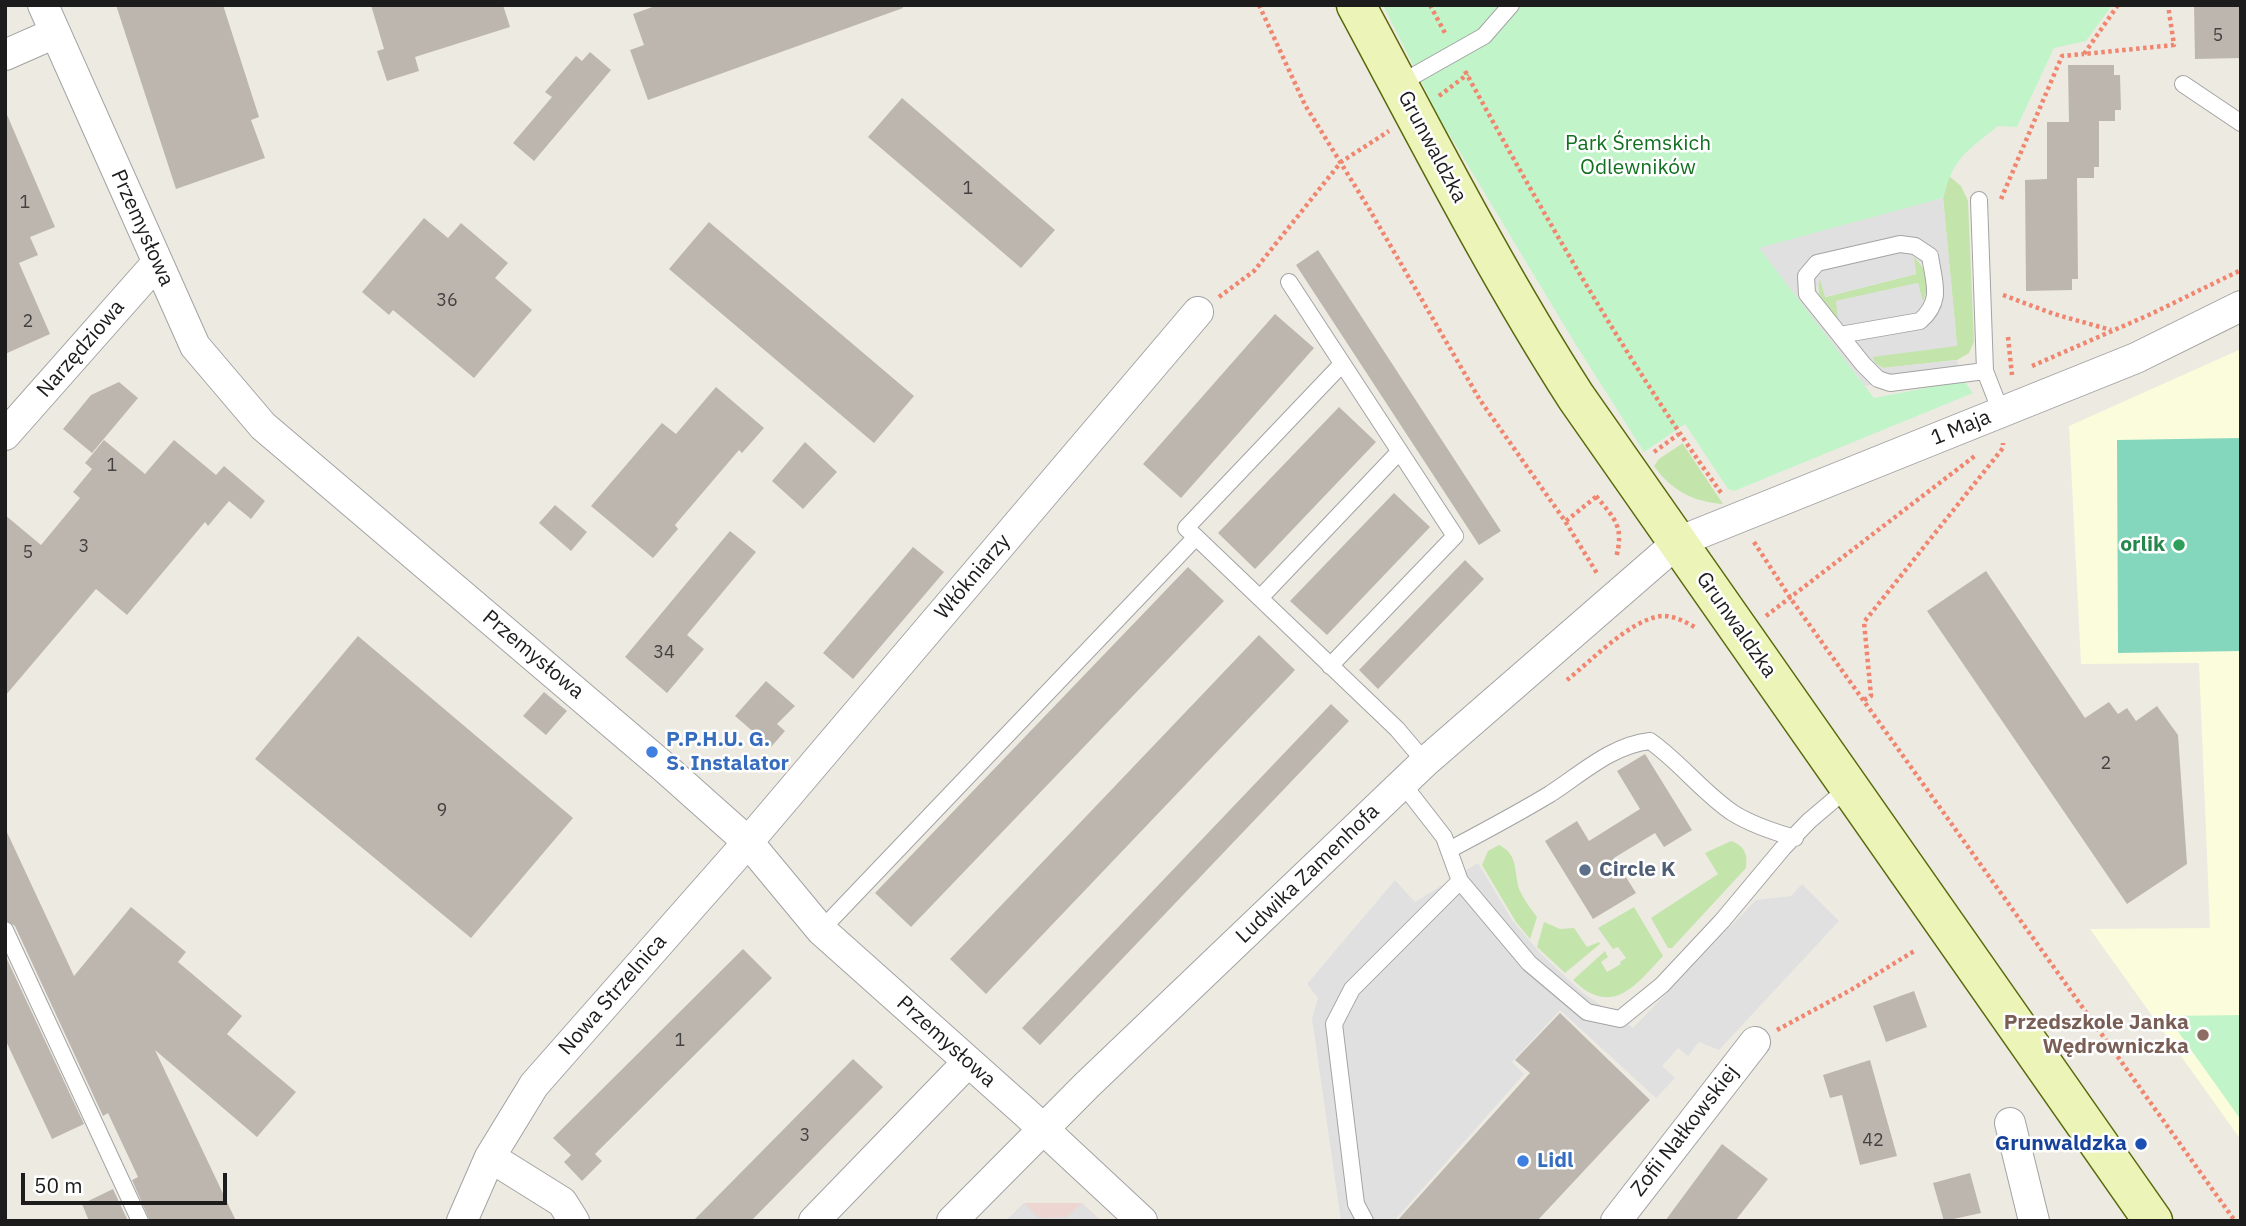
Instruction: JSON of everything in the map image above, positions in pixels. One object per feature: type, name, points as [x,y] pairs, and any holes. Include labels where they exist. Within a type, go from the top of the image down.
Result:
[{"type":"main road","name":"Grunwaldzka","points":[[1356,5],[1542,345],[2153,1221]]},
{"type":"street","name":"Przemysłowa","points":[[43,5],[195,346],[263,426],[666,768],[748,842],[821,930],[1142,1221]]},
{"type":"street","points":[[5,55],[55,33]]},
{"type":"street","name":"Narzędziowa","points":[[5,435],[157,263]]},
{"type":"street","name":"1 Maja","points":[[1678,542],[1738,518],[2008,425],[2241,306]]},
{"type":"street","name":"Włókniarzy","points":[[748,842],[1198,312]]},
{"type":"street","name":"Ludwika Zamenhofa","points":[[952,1221],[1043,1129],[1402,783],[1678,542]]},
{"type":"street","name":"Nowa Strzelnica","points":[[462,1221],[490,1157],[534,1085],[748,842]]},
{"type":"street","name":"Zofii Nałkowskiej","points":[[1616,1221],[1755,1042]]},
{"type":"street","points":[[814,1221],[968,1062]]},
{"type":"street","points":[[2010,1123],[2034,1221]]},
{"type":"street","points":[[490,1157],[562,1202],[574,1221]]},
{"type":"lane","points":[[1407,99],[1484,37],[1511,5]]},
{"type":"lane","points":[[2183,84],[2241,123]]},
{"type":"lane","points":[[1979,200],[1985,371],[2008,425]]},
{"type":"lane","points":[[1840,335],[1920,321],[1930,312],[1936,299],[1930,256],[1915,246],[1900,244],[1817,263],[1805,276],[1807,294],[1840,335],[1878,379],[1890,383],[1985,371]]},
{"type":"lane","points":[[1289,282],[1455,536],[1330,666]]},
{"type":"lane","points":[[1342,364],[1186,527],[1397,729],[1425,762]]},
{"type":"lane","points":[[1260,598],[1399,452]]},
{"type":"lane","points":[[821,930],[1196,537]]},
{"type":"lane","points":[[1449,850],[1550,794],[1602,759],[1634,743],[1650,741],[1668,753],[1733,813],[1765,829],[1795,838]]},
{"type":"lane","points":[[1402,783],[1444,837],[1460,881],[1521,955],[1587,1012],[1620,1019],[1662,985],[1722,921],[1783,848],[1809,821],[1850,787]]},
{"type":"lane","points":[[1366,1221],[1356,1205],[1334,1024],[1352,989],[1460,881]]},
{"type":"lane","points":[[5,930],[139,1221]]},
{"type":"path","points":[[1259,5],[1305,104],[1480,400],[1565,521],[1631,629]]},
{"type":"path","points":[[2084,54],[2118,5]]},
{"type":"path","points":[[1998,206],[2062,56],[2175,46],[2168,5]]},
{"type":"path","points":[[1198,312],[1254,271],[1341,162],[1407,99],[1468,75],[1545,215],[1672,423],[1791,598],[2235,1221]]},
{"type":"path","points":[[2002,282],[2003,294],[2054,314],[2112,331]]},
{"type":"path","points":[[1864,701],[1871,696],[1864,622],[2003,448],[2008,425]]},
{"type":"path","points":[[1992,447],[2003,443]]},
{"type":"path","points":[[1791,598],[1980,452]]},
{"type":"path","points":[[1557,688],[1631,629],[1661,616],[1678,619],[1695,627],[1703,635]]},
{"type":"path","points":[[1755,1042],[1849,991],[1916,950]]},
{"type":"shaded area","points":[[1943,198],[1957,346],[1872,357],[1875,363],[1883,368],[1957,360],[1959,373],[1865,386],[1759,248]],"holes":[[[1914,257],[1923,265],[1927,276],[1927,291],[1923,302],[1918,283],[1836,301],[1838,320],[1827,312],[1817,288],[1820,279],[1825,297],[1916,274]]]},
{"type":"shaded area","points":[[2241,349],[2241,1140],[2090,929],[2210,928],[2199,663],[2081,664],[2069,426]]},
{"type":"shaded area","points":[[1478,863],[1512,920],[1541,954],[1582,992],[1633,1028],[1756,900],[1791,896],[1802,884],[1839,921],[1719,1050],[1699,1042],[1688,1056],[1678,1048],[1662,1066],[1675,1078],[1656,1098],[1560,1010],[1512,1062],[1524,1074],[1394,1221],[1341,1221],[1312,1018],[1318,998],[1307,984],[1395,880],[1415,902]]},
{"type":"shaded area","points":[[1024,1203],[1082,1203],[1101,1221],[1006,1221]]},
{"type":"shaded area","points":[[1024,1203],[1039,1218],[1067,1217],[1082,1203],[1099,1221],[1006,1221]]},
{"type":"green space","name":"Park Śremskich Odlewników","points":[[1383,5],[2112,5],[2086,41],[2054,48],[2017,127],[1998,126],[1970,149],[1951,173],[1943,198],[1760,248],[1874,398],[1956,382],[1965,382],[1973,393],[1734,491],[1728,489],[1685,424],[1644,452],[1440,119]]},
{"type":"green space","points":[[1949,176],[1961,186],[1968,201],[1974,342],[1969,353],[1957,360],[1883,368],[1875,363],[1872,356],[1957,345],[1943,198]]},
{"type":"green space","points":[[1913,256],[1925,272],[1926,290],[1923,303],[1918,283],[1837,301],[1839,320],[1822,302],[1820,277],[1826,297],[1916,274]]},
{"type":"green space","name":"orlik","points":[[2241,438],[2241,651],[2118,653],[2117,440]]},
{"type":"green space","points":[[1683,443],[1723,504],[1702,501],[1684,493],[1668,482],[1654,466],[1659,459]]},
{"type":"green space","points":[[1731,841],[1744,852],[1746,868],[1672,948],[1668,948],[1651,918],[1718,874],[1705,853]]},
{"type":"green space","points":[[1499,845],[1506,849],[1513,859],[1520,891],[1537,917],[1530,939],[1516,922],[1482,865],[1488,851]]},
{"type":"green space","points":[[1634,907],[1663,956],[1643,978],[1622,993],[1611,997],[1587,991],[1573,980],[1605,951],[1608,957],[1601,962],[1607,972],[1626,958],[1618,947],[1613,949],[1598,928]]},
{"type":"green space","points":[[1544,922],[1560,929],[1574,928],[1587,947],[1599,942],[1600,944],[1565,973],[1537,947]]},
{"type":"green space","points":[[2241,1015],[2241,1120],[2167,1016]]},
{"type":"building","points":[[116,5],[223,5],[259,117],[251,120],[265,158],[176,189]]},
{"type":"building","points":[[371,5],[503,5],[510,27],[415,57],[419,71],[387,81],[377,51],[384,49]]},
{"type":"building","points":[[658,5],[902,5],[903,8],[648,100],[630,50],[644,45],[633,14]]},
{"type":"building","points":[[2194,5],[2241,5],[2241,58],[2195,59]]},
{"type":"building","points":[[590,52],[611,70],[534,161],[513,143],[552,97],[545,92],[576,56],[582,61]]},
{"type":"building","points":[[2068,65],[2114,65],[2114,75],[2120,75],[2121,110],[2115,110],[2115,121],[2099,121],[2099,167],[2094,167],[2094,178],[2077,178],[2078,279],[2072,279],[2072,290],[2026,291],[2025,180],[2047,179],[2047,122],[2069,122]]},
{"type":"building","points":[[902,98],[1055,230],[1021,268],[868,137]]},
{"type":"building","points":[[5,110],[55,227],[30,237],[38,255],[19,263],[50,334],[5,354]]},
{"type":"building","points":[[424,218],[448,238],[461,223],[508,263],[495,278],[532,310],[474,378],[393,310],[389,315],[362,292]]},
{"type":"building","points":[[709,222],[914,396],[874,443],[669,269]]},
{"type":"building","points":[[1318,250],[1501,531],[1479,545],[1296,265]]},
{"type":"building","points":[[1275,314],[1314,348],[1181,498],[1143,464]]},
{"type":"building","points":[[119,382],[138,398],[92,453],[63,429],[91,395]]},
{"type":"building","points":[[716,387],[764,428],[742,453],[739,450],[675,525],[678,529],[653,558],[591,506],[662,423],[676,434]]},
{"type":"building","points":[[1339,407],[1376,442],[1255,569],[1218,533]]},
{"type":"building","points":[[104,440],[145,474],[174,440],[216,475],[224,466],[265,501],[251,519],[229,501],[208,526],[205,522],[127,615],[96,589],[5,696],[5,515],[41,545],[80,498],[73,492],[92,469],[85,463]]},
{"type":"building","points":[[805,442],[837,472],[803,509],[772,481]]},
{"type":"building","points":[[1394,493],[1430,527],[1327,635],[1290,601]]},
{"type":"building","points":[[555,505],[587,532],[571,551],[539,523]]},
{"type":"building","points":[[730,531],[756,552],[687,635],[704,649],[667,693],[625,657]]},
{"type":"building","points":[[913,547],[944,572],[853,679],[823,653]]},
{"type":"building","points":[[1465,560],[1484,579],[1378,689],[1359,670]]},
{"type":"building","points":[[1188,567],[1224,601],[911,927],[875,893]]},
{"type":"building","points":[[1986,571],[2085,718],[2109,702],[2118,714],[2127,708],[2136,721],[2157,706],[2178,735],[2187,864],[2127,904],[1927,611]]},
{"type":"building","points":[[1259,635],[1295,670],[986,994],[950,959]]},
{"type":"building","points":[[358,636],[573,818],[471,938],[255,759]]},
{"type":"building","points":[[766,681],[795,706],[777,724],[785,731],[771,747],[735,716]]},
{"type":"building","points":[[544,692],[567,711],[546,735],[523,716]]},
{"type":"building","points":[[1331,704],[1349,721],[1040,1045],[1022,1028]]},
{"type":"building","points":[[1645,754],[1692,830],[1664,847],[1655,833],[1614,858],[1636,893],[1593,919],[1545,841],[1577,821],[1589,841],[1640,809],[1617,771]]},
{"type":"building","points":[[5,828],[74,976],[131,907],[186,952],[178,962],[242,1016],[227,1034],[296,1092],[257,1137],[155,1050],[236,1221],[150,1221],[132,1180],[138,1177],[108,1113],[103,1116],[15,926],[5,920]]},
{"type":"building","points":[[743,949],[772,978],[595,1154],[602,1161],[582,1181],[564,1162],[571,1155],[553,1138]]},
{"type":"building","points":[[5,955],[84,1124],[52,1139],[5,1039]]},
{"type":"building","points":[[1914,991],[1927,1027],[1886,1042],[1873,1006]]},
{"type":"building","name":"Lidl","points":[[1560,1013],[1650,1100],[1537,1221],[1397,1221],[1530,1073],[1515,1060]]},
{"type":"building","points":[[853,1059],[883,1087],[751,1221],[693,1221]]},
{"type":"building","points":[[1870,1060],[1897,1156],[1860,1165],[1842,1095],[1830,1098],[1823,1075]]},
{"type":"building","points":[[1722,1144],[1768,1179],[1735,1221],[1665,1221]]},
{"type":"building","points":[[1970,1173],[1981,1213],[1944,1221],[1933,1183]]},
{"type":"building","points":[[113,1189],[128,1221],[89,1221],[82,1204]]},
{"type":"place","name":"orlik","points":[[2179,545]]},
{"type":"place","name":"P.P.H.U. G. S. Instalator","points":[[652,752]]},
{"type":"place","name":"Circle K","points":[[1585,870]]},
{"type":"place","name":"Przedszkole Janka Wędrowniczka","points":[[2203,1035]]},
{"type":"place","name":"Grunwaldzka","points":[[2141,1144]]},
{"type":"place","name":"Lidl","points":[[1523,1161]]}]
